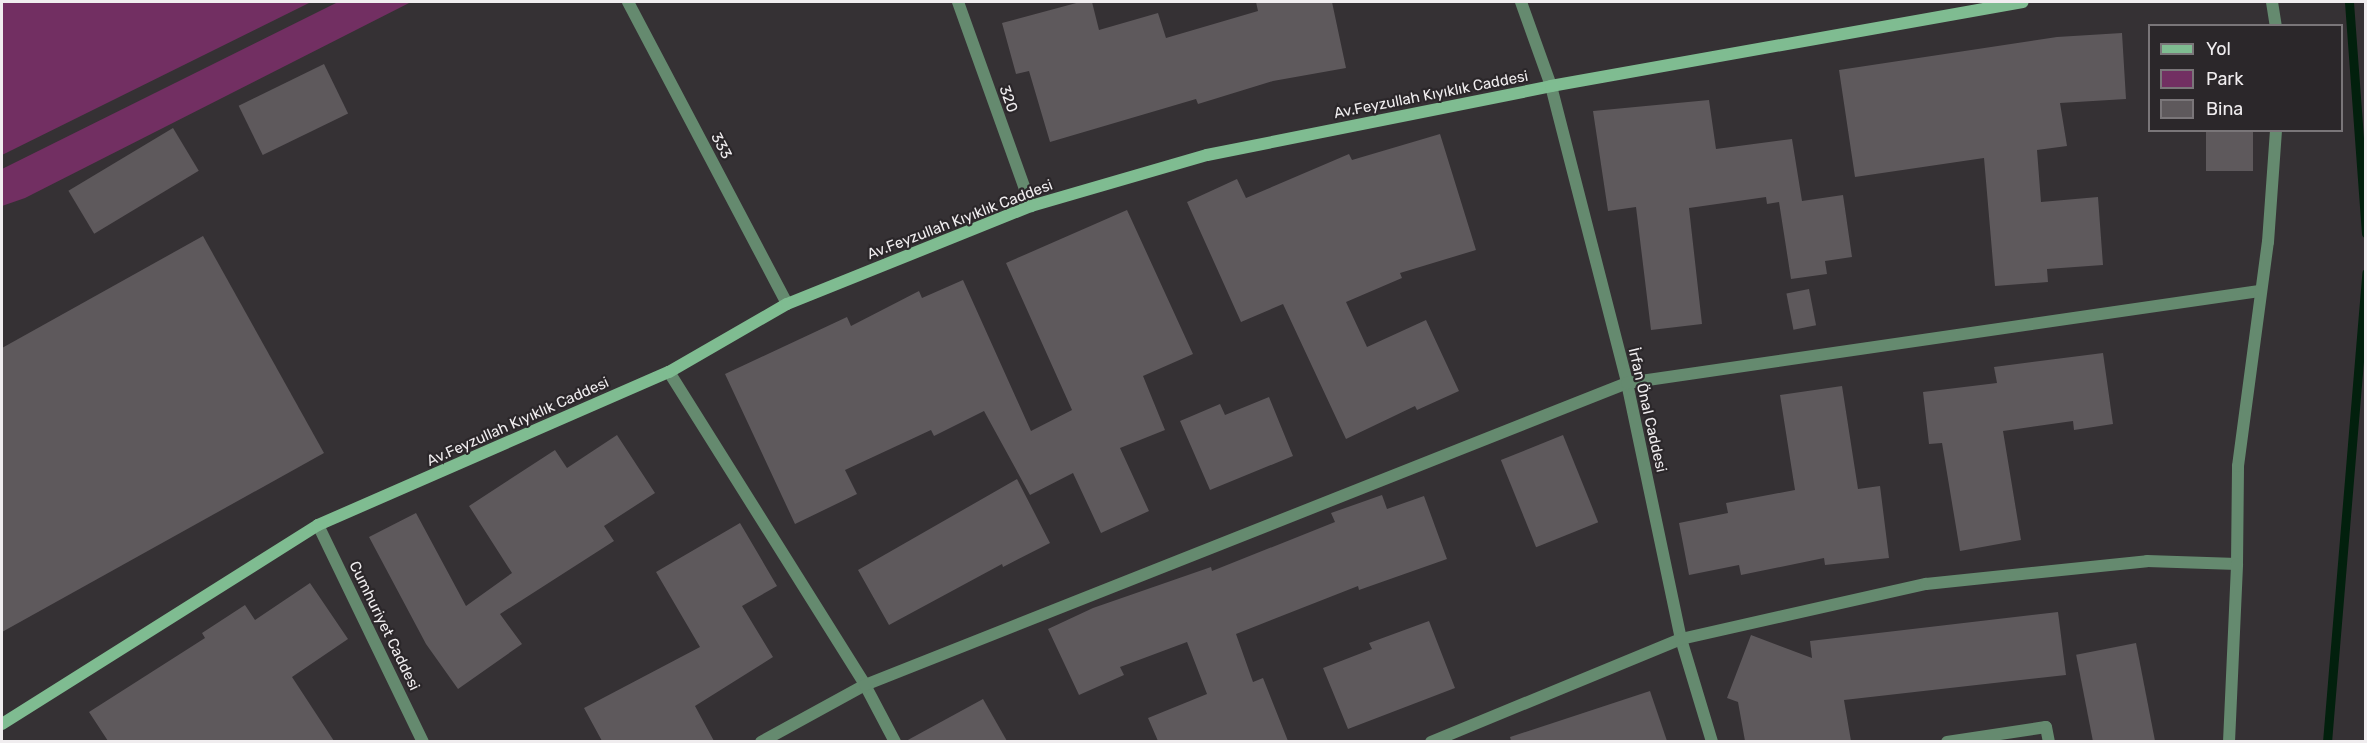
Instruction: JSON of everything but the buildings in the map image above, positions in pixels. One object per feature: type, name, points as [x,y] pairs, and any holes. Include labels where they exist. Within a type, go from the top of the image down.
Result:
[{"type":"street","name":"333","points":[[628,2],[787,304]]},
{"type":"street","name":"320","points":[[958,2],[1031,206]]},
{"type":"street","name":"İrfan Önal Caddesi","points":[[1521,2],[1551,86],[1628,383],[1681,639],[1712,741]]},
{"type":"street","name":"Av.Feyzullah Kıyıklık Caddesi","points":[[2,724],[318,525],[669,372],[787,304],[1031,206],[1208,155],[1551,86],[2023,2]]},
{"type":"street","points":[[2272,2],[2276,24]]},
{"type":"street","points":[[2229,741],[2237,564],[2238,466],[2259,291],[2268,242],[2276,132]]},
{"type":"street","points":[[761,741],[865,685],[1628,383],[2259,291]]},
{"type":"street","points":[[669,372],[865,685],[895,741]]},
{"type":"street","name":"Cumhuriyet Caddesi","points":[[318,525],[423,741]]},
{"type":"street","points":[[1431,741],[1681,639],[1926,584],[2147,561],[2237,564]]},
{"type":"street","points":[[1947,741],[2046,727],[2049,741]]},
{"type":"green space","points":[[2,2],[311,2],[2,155]]},
{"type":"green space","points":[[338,2],[411,2],[25,198],[2,206],[2,169]]},
{"type":"waterway","points":[[2349,2],[2366,233]]},
{"type":"waterway","points":[[2327,742],[2366,273]]}]
